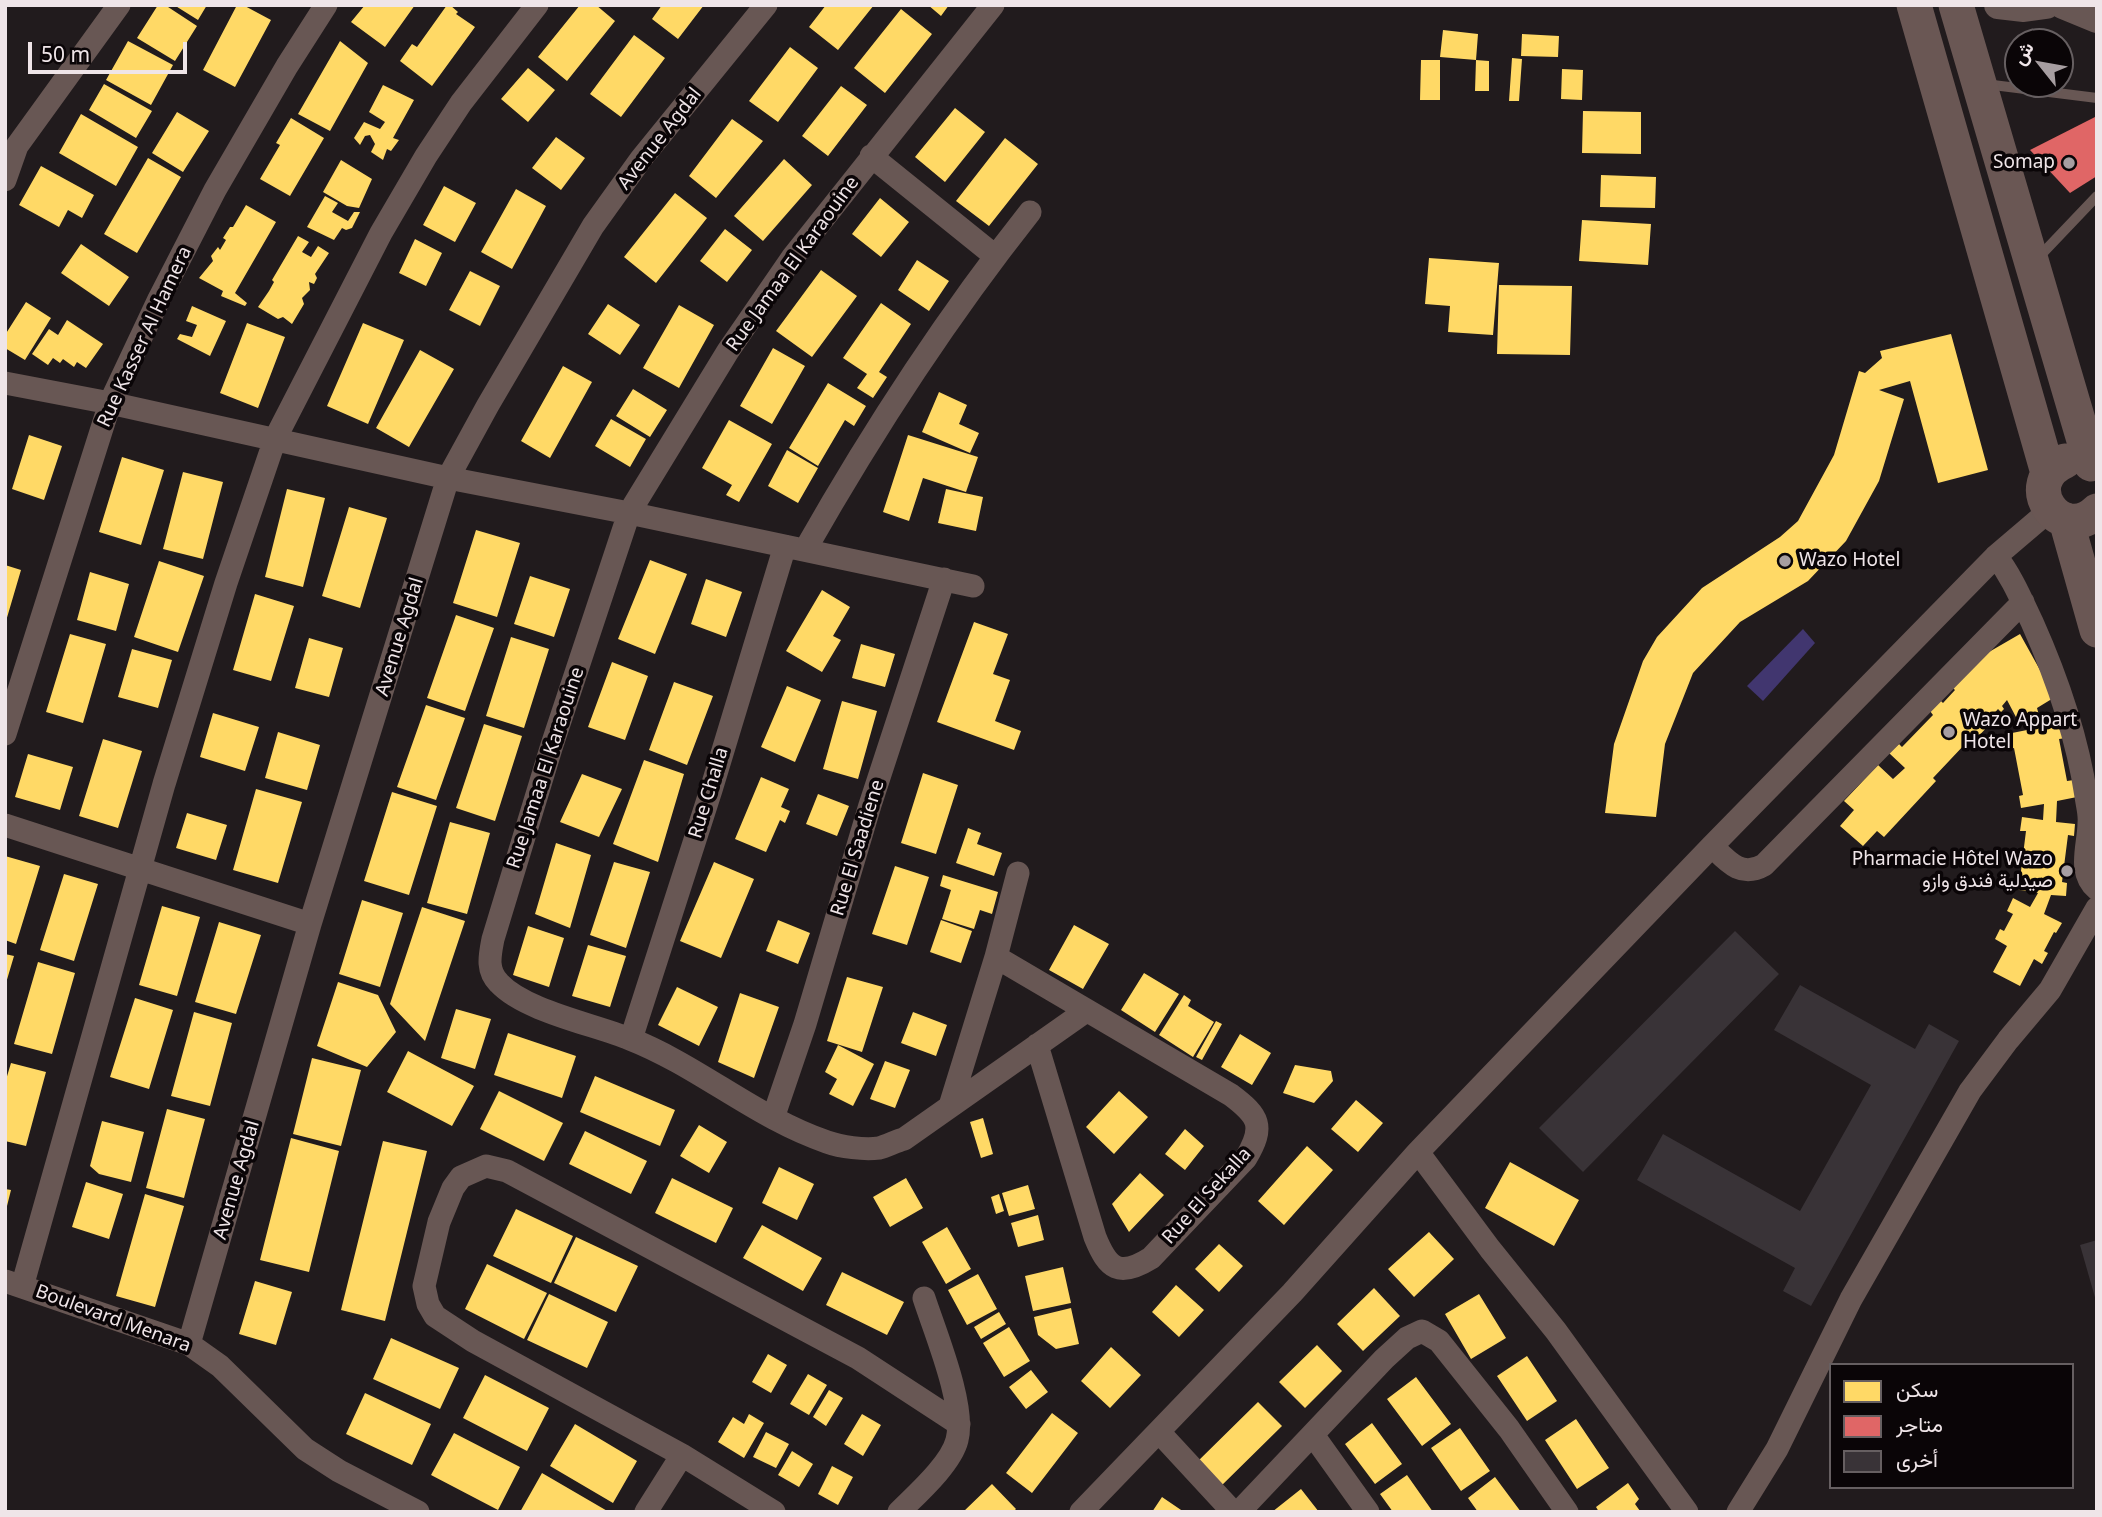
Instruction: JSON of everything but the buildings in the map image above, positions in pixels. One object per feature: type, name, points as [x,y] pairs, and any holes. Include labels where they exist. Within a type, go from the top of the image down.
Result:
[{"type":"main road","points":[[1914,5],[2048,473]]},
{"type":"main road","points":[[1956,5],[2094,467]]},
{"type":"main road","points":[[2094,467],[2073,459],[2055,466],[2048,473],[2043,492],[2071,514],[2097,630]]},
{"type":"street","points":[[5,180],[17,146],[119,5]]},
{"type":"street","name":"Rue Kasser Al Hamera","points":[[5,734],[110,403],[215,190],[287,66],[327,5]]},
{"type":"street","points":[[14,1284],[222,595],[275,439],[381,233],[426,156],[469,92],[537,5]]},
{"type":"street","name":"Avenue Agdal","points":[[188,1344],[310,923],[448,478],[593,226],[641,159],[766,5]]},
{"type":"street","name":"Rue Jamaa El Karaouine","points":[[993,5],[871,156],[758,305],[629,513],[552,744],[489,959],[496,982],[529,1004],[631,1039],[680,1062],[773,1118],[829,1143],[854,1147],[879,1148],[904,1139],[1086,1011]]},
{"type":"street","points":[[1998,5],[2024,8],[2046,5]]},
{"type":"street","points":[[2063,5],[2097,19]]},
{"type":"street","points":[[871,156],[995,256]]},
{"type":"street","name":"Rue Challa","points":[[631,1039],[711,790],[795,548],[995,256],[1030,212]]},
{"type":"street","points":[[5,383],[973,586]]},
{"type":"street","points":[[1082,1512],[1292,1293],[1418,1152],[1996,556],[2071,514]]},
{"type":"street","points":[[1996,556],[2007,570],[2055,674],[2075,740],[2090,822],[2086,870],[2097,889]]},
{"type":"street","name":"Rue El Saadiene","points":[[773,1118],[805,1024],[870,805],[944,579]]},
{"type":"street","points":[[1712,846],[1733,867],[1741,870],[1757,870],[1764,865],[2023,602]]},
{"type":"street","points":[[5,825],[310,923]]},
{"type":"street","points":[[950,1106],[996,957],[1018,873]]},
{"type":"street","points":[[1738,1512],[1755,1502],[1777,1449],[1851,1299],[1963,1102],[1988,1065],[2050,990],[2097,908]]},
{"type":"street","name":"Rue El Sekalla","points":[[996,957],[1231,1095],[1256,1118],[1256,1137],[1247,1158],[1151,1258],[1137,1267],[1120,1270],[1103,1256],[1037,1045]]},
{"type":"street","points":[[1418,1152],[1490,1249],[1556,1331],[1687,1512]]},
{"type":"street","points":[[774,1512],[682,1455],[473,1341],[435,1316],[428,1304],[424,1286],[439,1223],[453,1188],[461,1177],[486,1166],[507,1171],[858,1358],[959,1424]]},
{"type":"street","name":"Boulevard Menara","points":[[14,1284],[188,1344],[220,1366],[305,1449],[339,1471],[418,1512]]},
{"type":"street","points":[[899,1512],[947,1460],[957,1440],[959,1424],[953,1392],[924,1298]]},
{"type":"street","points":[[1239,1512],[1396,1348],[1407,1338],[1422,1331],[1439,1341],[1508,1429],[1567,1512]]},
{"type":"street","points":[[1159,1432],[1233,1512]]},
{"type":"street","points":[[1313,1435],[1368,1512]]},
{"type":"street","points":[[646,1512],[682,1455]]},
{"type":"lane","points":[[1978,83],[2097,98]]},
{"type":"lane","points":[[2032,265],[2097,196]]},
{"type":"shaded area","points":[[1803,629],[1815,643],[1763,701],[1747,686]]},
{"type":"place","name":"Somap","points":[[2069,163]]},
{"type":"place","name":"Wazo Hotel","points":[[1785,561]]},
{"type":"place","name":"Wazo Appart Hotel","points":[[1949,732]]},
{"type":"place","name":"Pharmacie Hôtel Wazo صيدلية فندق وازو","points":[[2067,871]]}]
